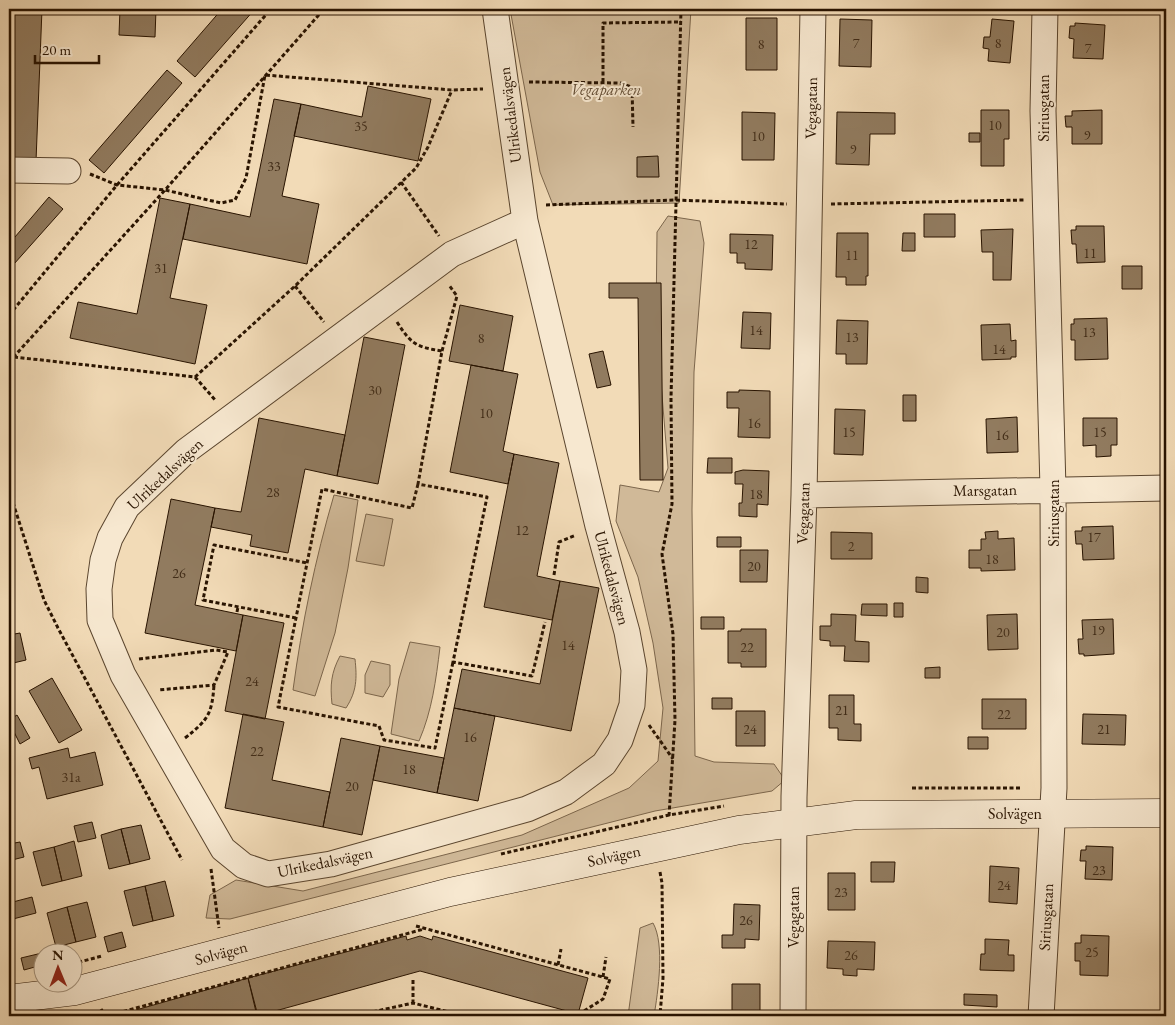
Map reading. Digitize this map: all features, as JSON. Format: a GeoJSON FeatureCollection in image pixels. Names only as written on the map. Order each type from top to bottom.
{"type":"FeatureCollection","features":[{"type":"Feature","properties":{"kind":"main road","name":"Solvägen"},"geometry":{"type":"LineString","coordinates":[[82,989],[450,892],[739,830],[856,815],[1166,813]]}},
{"type":"Feature","properties":{"kind":"main road","name":"Solvägen"},"geometry":{"type":"LineString","coordinates":[[9,999],[66,992]]}},
{"type":"Feature","properties":{"kind":"main road","name":"Solvägen"},"geometry":{"type":"LineString","coordinates":[[20,1016],[72,992]]}},
{"type":"Feature","properties":{"kind":"street","name":"Ulrikedalsvägen"},"geometry":{"type":"LineString","coordinates":[[495,9],[524,214],[598,526],[627,632],[634,670],[632,705],[620,740],[604,764],[566,792],[527,809],[331,864],[268,874],[244,866],[223,849],[133,692],[118,664],[100,620],[99,589],[103,560],[110,538],[127,507],[186,451],[338,338],[386,305],[452,254],[524,214]]}},
{"type":"Feature","properties":{"kind":"street","name":"Vegagatan"},"geometry":{"type":"LineString","coordinates":[[793,1016],[794,822],[804,495],[813,9]]}},
{"type":"Feature","properties":{"kind":"street","name":"Siriusgatan"},"geometry":{"type":"LineString","coordinates":[[1041,1016],[1052,814],[1053,489],[1042,111],[1045,9]]}},
{"type":"Feature","properties":{"kind":"street"},"geometry":{"type":"LineString","coordinates":[[9,170],[68,171]]}},
{"type":"Feature","properties":{"kind":"street","name":"Marsgatan"},"geometry":{"type":"LineString","coordinates":[[804,495],[1166,488]]}},
{"type":"Feature","properties":{"kind":"path"},"geometry":{"type":"LineString","coordinates":[[9,315],[117,185],[271,9]]}},
{"type":"Feature","properties":{"kind":"path"},"geometry":{"type":"LineString","coordinates":[[9,362],[165,190],[324,9]]}},
{"type":"Feature","properties":{"kind":"path"},"geometry":{"type":"LineString","coordinates":[[669,815],[675,720],[673,634],[662,554],[672,504],[675,200],[681,9]]}},
{"type":"Feature","properties":{"kind":"path"},"geometry":{"type":"LineString","coordinates":[[603,82],[603,24],[681,22]]}},
{"type":"Feature","properties":{"kind":"path"},"geometry":{"type":"LineString","coordinates":[[68,171],[97,175],[117,185],[165,190],[221,203],[235,200],[246,178],[266,75]]}},
{"type":"Feature","properties":{"kind":"path"},"geometry":{"type":"LineString","coordinates":[[266,75],[452,90],[507,86],[531,82],[620,83],[632,87],[633,127]]}},
{"type":"Feature","properties":{"kind":"path"},"geometry":{"type":"LineString","coordinates":[[195,377],[294,286],[416,168],[428,147],[452,90]]}},
{"type":"Feature","properties":{"kind":"path"},"geometry":{"type":"LineString","coordinates":[[401,182],[452,254],[460,270],[446,281],[457,296],[442,351],[418,484],[412,508],[322,489],[278,707],[379,726],[384,740],[435,748],[487,498],[418,484]]}},
{"type":"Feature","properties":{"kind":"path"},"geometry":{"type":"LineString","coordinates":[[524,214],[675,200],[809,205],[1045,199]]}},
{"type":"Feature","properties":{"kind":"path"},"geometry":{"type":"LineString","coordinates":[[294,286],[338,338]]}},
{"type":"Feature","properties":{"kind":"path"},"geometry":{"type":"LineString","coordinates":[[386,305],[408,339],[420,347],[442,351]]}},
{"type":"Feature","properties":{"kind":"path"},"geometry":{"type":"LineString","coordinates":[[13,357],[195,377],[231,418]]}},
{"type":"Feature","properties":{"kind":"path"},"geometry":{"type":"LineString","coordinates":[[9,490],[44,600],[182,860]]}},
{"type":"Feature","properties":{"kind":"path"},"geometry":{"type":"LineString","coordinates":[[554,575],[559,542],[598,526]]}},
{"type":"Feature","properties":{"kind":"path"},"geometry":{"type":"LineString","coordinates":[[296,618],[203,600],[214,545],[307,563]]}},
{"type":"Feature","properties":{"kind":"path"},"geometry":{"type":"LineString","coordinates":[[237,612],[238,607]]}},
{"type":"Feature","properties":{"kind":"path"},"geometry":{"type":"LineString","coordinates":[[453,662],[532,676],[545,622]]}},
{"type":"Feature","properties":{"kind":"path"},"geometry":{"type":"LineString","coordinates":[[118,664],[143,658],[216,650],[228,652],[214,685],[213,705],[206,721],[167,752]]}},
{"type":"Feature","properties":{"kind":"path"},"geometry":{"type":"LineString","coordinates":[[133,692],[214,685]]}},
{"type":"Feature","properties":{"kind":"path"},"geometry":{"type":"LineString","coordinates":[[632,705],[657,734],[673,759]]}},
{"type":"Feature","properties":{"kind":"path"},"geometry":{"type":"LineString","coordinates":[[656,847],[662,883],[663,978],[660,1016]]}},
{"type":"Feature","properties":{"kind":"path"},"geometry":{"type":"LineString","coordinates":[[211,862],[219,928]]}},
{"type":"Feature","properties":{"kind":"path"},"geometry":{"type":"LineString","coordinates":[[405,928],[424,924]]}},
{"type":"Feature","properties":{"kind":"path"},"geometry":{"type":"LineString","coordinates":[[414,926],[610,979],[602,999],[576,1016]]}},
{"type":"Feature","properties":{"kind":"path"},"geometry":{"type":"LineString","coordinates":[[100,1007],[105,1015],[118,1013],[424,929]]}},
{"type":"Feature","properties":{"kind":"path"},"geometry":{"type":"LineString","coordinates":[[558,965],[561,949]]}},
{"type":"Feature","properties":{"kind":"path"},"geometry":{"type":"LineString","coordinates":[[603,977],[606,957]]}},
{"type":"Feature","properties":{"kind":"path"},"geometry":{"type":"LineString","coordinates":[[412,980],[413,1003]]}},
{"type":"Feature","properties":{"kind":"path"},"geometry":{"type":"LineString","coordinates":[[354,1016],[413,1003],[465,1016]]}},
{"type":"Feature","properties":{"kind":"green space","name":"Vegaparken"},"geometry":{"type":"Polygon","coordinates":[[[510,9],[691,9],[679,203],[553,205],[540,172],[510,9]]]}},
{"type":"Feature","properties":{"kind":"green space"},"geometry":{"type":"Polygon","coordinates":[[[668,216],[700,221],[704,243],[694,372],[692,510],[695,756],[714,762],[774,764],[785,780],[772,791],[655,811],[230,919],[206,918],[210,895],[236,880],[303,891],[522,835],[629,788],[658,761],[663,708],[653,643],[638,577],[616,521],[620,485],[659,492],[668,468],[656,322],[657,232],[668,216]]]}},
{"type":"Feature","properties":{"kind":"green space"},"geometry":{"type":"Polygon","coordinates":[[[334,495],[358,500],[348,568],[335,633],[315,696],[293,690],[310,592],[334,495]]]}},
{"type":"Feature","properties":{"kind":"green space"},"geometry":{"type":"Polygon","coordinates":[[[366,514],[393,519],[384,566],[356,561],[366,514]]]}},
{"type":"Feature","properties":{"kind":"green space"},"geometry":{"type":"Polygon","coordinates":[[[410,642],[440,647],[430,707],[419,741],[391,734],[399,679],[410,642]]]}},
{"type":"Feature","properties":{"kind":"green space"},"geometry":{"type":"Polygon","coordinates":[[[340,656],[355,659],[355,684],[346,708],[332,704],[332,679],[340,656]]]}},
{"type":"Feature","properties":{"kind":"green space"},"geometry":{"type":"Polygon","coordinates":[[[371,661],[390,665],[390,685],[383,697],[365,693],[365,675],[371,661]]]}},
{"type":"Feature","properties":{"kind":"green space"},"geometry":{"type":"Polygon","coordinates":[[[653,923],[657,932],[660,955],[659,982],[654,1016],[628,1016],[640,928],[653,923]]]}},
{"type":"Feature","properties":{"kind":"building"},"geometry":{"type":"Polygon","coordinates":[[[9,9],[42,9],[36,161],[9,160],[9,9]]]}},
{"type":"Feature","properties":{"kind":"building"},"geometry":{"type":"Polygon","coordinates":[[[120,9],[156,9],[155,37],[119,35],[120,9]]]}},
{"type":"Feature","properties":{"kind":"building"},"geometry":{"type":"Polygon","coordinates":[[[222,9],[255,9],[195,77],[177,61],[222,9]]]}},
{"type":"Feature","properties":{"kind":"building"},"geometry":{"type":"Polygon","coordinates":[[[746,18],[777,18],[777,70],[746,70],[746,18]]]}},
{"type":"Feature","properties":{"kind":"building"},"geometry":{"type":"Polygon","coordinates":[[[840,19],[872,20],[871,67],[839,66],[840,19]]]}},
{"type":"Feature","properties":{"kind":"building"},"geometry":{"type":"Polygon","coordinates":[[[992,19],[1014,21],[1010,63],[988,61],[989,49],[983,48],[984,37],[990,37],[992,19]]]}},
{"type":"Feature","properties":{"kind":"building"},"geometry":{"type":"Polygon","coordinates":[[[1075,23],[1105,25],[1103,59],[1073,58],[1074,39],[1069,38],[1070,26],[1075,26],[1075,23]]]}},
{"type":"Feature","properties":{"kind":"building"},"geometry":{"type":"Polygon","coordinates":[[[167,70],[182,83],[104,173],[89,160],[167,70]]]}},
{"type":"Feature","properties":{"kind":"building"},"geometry":{"type":"Polygon","coordinates":[[[368,86],[431,99],[418,161],[294,136],[301,104],[362,117],[368,86]]]}},
{"type":"Feature","properties":{"kind":"building"},"geometry":{"type":"Polygon","coordinates":[[[274,99],[301,104],[282,196],[319,204],[307,264],[183,239],[190,204],[250,217],[274,99]]]}},
{"type":"Feature","properties":{"kind":"building"},"geometry":{"type":"Polygon","coordinates":[[[981,110],[1009,110],[1009,139],[1004,139],[1004,166],[981,166],[981,110]]]}},
{"type":"Feature","properties":{"kind":"building"},"geometry":{"type":"Polygon","coordinates":[[[1102,110],[1102,144],[1072,144],[1072,127],[1066,127],[1065,116],[1072,116],[1072,111],[1102,110]]]}},
{"type":"Feature","properties":{"kind":"building"},"geometry":{"type":"Polygon","coordinates":[[[742,112],[775,113],[774,160],[742,160],[742,112]]]}},
{"type":"Feature","properties":{"kind":"building"},"geometry":{"type":"Polygon","coordinates":[[[837,112],[895,113],[895,134],[870,134],[869,165],[836,164],[837,112]]]}},
{"type":"Feature","properties":{"kind":"building"},"geometry":{"type":"Polygon","coordinates":[[[969,133],[980,133],[980,142],[969,142],[969,133]]]}},
{"type":"Feature","properties":{"kind":"building"},"geometry":{"type":"Polygon","coordinates":[[[658,156],[659,177],[637,177],[637,157],[658,156]]]}},
{"type":"Feature","properties":{"kind":"building"},"geometry":{"type":"Polygon","coordinates":[[[49,197],[63,209],[14,264],[9,260],[9,244],[49,197]]]}},
{"type":"Feature","properties":{"kind":"building"},"geometry":{"type":"Polygon","coordinates":[[[160,198],[190,204],[170,298],[207,305],[195,364],[70,338],[78,302],[137,314],[160,198]]]}},
{"type":"Feature","properties":{"kind":"building"},"geometry":{"type":"Polygon","coordinates":[[[924,214],[955,214],[955,237],[924,237],[924,214]]]}},
{"type":"Feature","properties":{"kind":"building"},"geometry":{"type":"Polygon","coordinates":[[[1076,226],[1104,226],[1105,262],[1077,263],[1076,244],[1072,244],[1071,230],[1076,230],[1076,226]]]}},
{"type":"Feature","properties":{"kind":"building"},"geometry":{"type":"Polygon","coordinates":[[[1013,229],[1011,280],[993,280],[993,252],[982,252],[981,230],[1013,229]]]}},
{"type":"Feature","properties":{"kind":"building"},"geometry":{"type":"Polygon","coordinates":[[[837,233],[868,233],[868,276],[866,276],[866,285],[846,285],[846,277],[836,277],[837,233]]]}},
{"type":"Feature","properties":{"kind":"building"},"geometry":{"type":"Polygon","coordinates":[[[903,233],[915,233],[915,251],[902,251],[903,233]]]}},
{"type":"Feature","properties":{"kind":"building"},"geometry":{"type":"Polygon","coordinates":[[[730,234],[773,235],[772,270],[745,269],[745,263],[737,263],[737,253],[730,253],[730,234]]]}},
{"type":"Feature","properties":{"kind":"building"},"geometry":{"type":"Polygon","coordinates":[[[1122,266],[1142,266],[1142,289],[1122,289],[1122,266]]]}},
{"type":"Feature","properties":{"kind":"building"},"geometry":{"type":"Polygon","coordinates":[[[609,283],[661,283],[663,480],[640,480],[638,298],[609,298],[609,283]]]}},
{"type":"Feature","properties":{"kind":"building"},"geometry":{"type":"Polygon","coordinates":[[[460,305],[513,316],[503,371],[449,361],[460,305]]]}},
{"type":"Feature","properties":{"kind":"building"},"geometry":{"type":"Polygon","coordinates":[[[743,312],[771,313],[770,349],[741,348],[743,312]]]}},
{"type":"Feature","properties":{"kind":"building"},"geometry":{"type":"Polygon","coordinates":[[[1107,318],[1108,359],[1075,360],[1075,340],[1071,340],[1071,324],[1074,324],[1074,319],[1107,318]]]}},
{"type":"Feature","properties":{"kind":"building"},"geometry":{"type":"Polygon","coordinates":[[[837,320],[868,321],[867,364],[846,364],[846,354],[836,354],[837,320]]]}},
{"type":"Feature","properties":{"kind":"building"},"geometry":{"type":"Polygon","coordinates":[[[1010,324],[1011,341],[1016,340],[1016,357],[1011,357],[1011,359],[982,360],[981,325],[1010,324]]]}},
{"type":"Feature","properties":{"kind":"building"},"geometry":{"type":"Polygon","coordinates":[[[364,337],[405,345],[378,484],[337,476],[364,337]]]}},
{"type":"Feature","properties":{"kind":"building"},"geometry":{"type":"Polygon","coordinates":[[[603,351],[611,385],[597,388],[589,354],[603,351]]]}},
{"type":"Feature","properties":{"kind":"building"},"geometry":{"type":"Polygon","coordinates":[[[471,365],[518,374],[503,451],[514,454],[508,484],[450,472],[471,365]]]}},
{"type":"Feature","properties":{"kind":"building"},"geometry":{"type":"Polygon","coordinates":[[[739,390],[770,391],[770,438],[738,437],[739,408],[727,408],[727,392],[739,392],[739,390]]]}},
{"type":"Feature","properties":{"kind":"building"},"geometry":{"type":"Polygon","coordinates":[[[903,395],[916,395],[916,421],[903,421],[903,395]]]}},
{"type":"Feature","properties":{"kind":"building"},"geometry":{"type":"Polygon","coordinates":[[[835,409],[865,410],[863,455],[834,454],[835,409]]]}},
{"type":"Feature","properties":{"kind":"building"},"geometry":{"type":"Polygon","coordinates":[[[1017,417],[1018,452],[987,453],[986,419],[1017,417]]]}},
{"type":"Feature","properties":{"kind":"building"},"geometry":{"type":"Polygon","coordinates":[[[259,418],[345,435],[337,476],[305,469],[288,553],[250,546],[252,535],[211,527],[215,508],[241,512],[259,418]]]}},
{"type":"Feature","properties":{"kind":"building"},"geometry":{"type":"Polygon","coordinates":[[[1083,418],[1117,418],[1117,445],[1111,445],[1111,456],[1096,457],[1096,445],[1083,446],[1083,418]]]}},
{"type":"Feature","properties":{"kind":"building"},"geometry":{"type":"Polygon","coordinates":[[[514,454],[559,463],[537,576],[560,581],[552,620],[484,607],[514,454]]]}},
{"type":"Feature","properties":{"kind":"building"},"geometry":{"type":"Polygon","coordinates":[[[708,458],[732,458],[732,473],[707,473],[708,458]]]}},
{"type":"Feature","properties":{"kind":"building"},"geometry":{"type":"Polygon","coordinates":[[[743,470],[769,471],[768,505],[757,504],[757,517],[739,516],[739,503],[742,503],[743,484],[735,484],[735,472],[743,470]]]}},
{"type":"Feature","properties":{"kind":"building"},"geometry":{"type":"Polygon","coordinates":[[[171,499],[215,508],[195,605],[243,615],[236,651],[145,633],[171,499]]]}},
{"type":"Feature","properties":{"kind":"building"},"geometry":{"type":"Polygon","coordinates":[[[1113,526],[1114,559],[1083,560],[1082,544],[1076,544],[1075,531],[1082,531],[1082,527],[1113,526]]]}},
{"type":"Feature","properties":{"kind":"building"},"geometry":{"type":"Polygon","coordinates":[[[998,531],[998,539],[1014,538],[1015,570],[981,571],[981,568],[969,568],[969,550],[981,550],[981,539],[986,539],[985,532],[998,531]]]}},
{"type":"Feature","properties":{"kind":"building"},"geometry":{"type":"Polygon","coordinates":[[[831,532],[872,533],[872,559],[831,559],[831,532]]]}},
{"type":"Feature","properties":{"kind":"building"},"geometry":{"type":"Polygon","coordinates":[[[717,537],[741,537],[741,547],[717,547],[717,537]]]}},
{"type":"Feature","properties":{"kind":"building"},"geometry":{"type":"Polygon","coordinates":[[[740,550],[768,550],[767,582],[740,582],[740,550]]]}},
{"type":"Feature","properties":{"kind":"building"},"geometry":{"type":"Polygon","coordinates":[[[916,577],[928,578],[928,593],[916,592],[916,577]]]}},
{"type":"Feature","properties":{"kind":"building"},"geometry":{"type":"Polygon","coordinates":[[[560,581],[599,588],[571,731],[454,708],[462,669],[540,684],[560,581]]]}},
{"type":"Feature","properties":{"kind":"building"},"geometry":{"type":"Polygon","coordinates":[[[894,603],[903,603],[903,617],[894,617],[894,603]]]}},
{"type":"Feature","properties":{"kind":"building"},"geometry":{"type":"Polygon","coordinates":[[[862,604],[887,604],[887,616],[861,615],[862,604]]]}},
{"type":"Feature","properties":{"kind":"building"},"geometry":{"type":"Polygon","coordinates":[[[831,614],[856,615],[855,641],[869,642],[869,662],[844,661],[845,646],[830,646],[830,641],[820,640],[820,626],[831,626],[831,614]]]}},
{"type":"Feature","properties":{"kind":"building"},"geometry":{"type":"Polygon","coordinates":[[[1017,614],[1018,649],[988,650],[987,615],[1017,614]]]}},
{"type":"Feature","properties":{"kind":"building"},"geometry":{"type":"Polygon","coordinates":[[[243,615],[284,623],[265,719],[225,711],[243,615]]]}},
{"type":"Feature","properties":{"kind":"building"},"geometry":{"type":"Polygon","coordinates":[[[701,617],[724,617],[724,629],[701,629],[701,617]]]}},
{"type":"Feature","properties":{"kind":"building"},"geometry":{"type":"Polygon","coordinates":[[[1113,619],[1114,654],[1084,656],[1084,654],[1079,654],[1078,639],[1083,639],[1082,620],[1113,619]]]}},
{"type":"Feature","properties":{"kind":"building"},"geometry":{"type":"Polygon","coordinates":[[[741,629],[766,629],[766,667],[741,667],[741,663],[728,663],[728,631],[741,631],[741,629]]]}},
{"type":"Feature","properties":{"kind":"building"},"geometry":{"type":"Polygon","coordinates":[[[20,633],[26,660],[9,664],[9,635],[20,633]]]}},
{"type":"Feature","properties":{"kind":"building"},"geometry":{"type":"Polygon","coordinates":[[[940,667],[940,678],[925,678],[925,668],[940,667]]]}},
{"type":"Feature","properties":{"kind":"building"},"geometry":{"type":"Polygon","coordinates":[[[52,678],[82,730],[59,743],[29,691],[52,678]]]}},
{"type":"Feature","properties":{"kind":"building"},"geometry":{"type":"Polygon","coordinates":[[[829,695],[854,695],[854,724],[861,724],[861,741],[838,740],[838,728],[829,728],[829,695]]]}},
{"type":"Feature","properties":{"kind":"building"},"geometry":{"type":"Polygon","coordinates":[[[712,698],[732,698],[732,709],[712,709],[712,698]]]}},
{"type":"Feature","properties":{"kind":"building"},"geometry":{"type":"Polygon","coordinates":[[[982,699],[1026,699],[1026,729],[982,729],[982,699]]]}},
{"type":"Feature","properties":{"kind":"building"},"geometry":{"type":"Polygon","coordinates":[[[454,708],[495,716],[478,801],[437,793],[454,708]]]}},
{"type":"Feature","properties":{"kind":"building"},"geometry":{"type":"Polygon","coordinates":[[[736,711],[765,711],[765,746],[736,746],[736,711]]]}},
{"type":"Feature","properties":{"kind":"building"},"geometry":{"type":"Polygon","coordinates":[[[243,714],[284,722],[272,780],[330,792],[323,827],[225,808],[243,714]]]}},
{"type":"Feature","properties":{"kind":"building"},"geometry":{"type":"Polygon","coordinates":[[[1083,714],[1126,715],[1125,745],[1082,744],[1083,714]]]}},
{"type":"Feature","properties":{"kind":"building"},"geometry":{"type":"Polygon","coordinates":[[[17,715],[30,738],[20,744],[13,730],[9,733],[9,720],[17,715]]]}},
{"type":"Feature","properties":{"kind":"building"},"geometry":{"type":"Polygon","coordinates":[[[968,737],[988,737],[988,749],[968,749],[968,737]]]}},
{"type":"Feature","properties":{"kind":"building"},"geometry":{"type":"Polygon","coordinates":[[[341,738],[380,746],[362,835],[323,827],[341,738]]]}},
{"type":"Feature","properties":{"kind":"building"},"geometry":{"type":"Polygon","coordinates":[[[380,746],[444,758],[437,793],[373,780],[380,746]]]}},
{"type":"Feature","properties":{"kind":"building"},"geometry":{"type":"Polygon","coordinates":[[[68,748],[70,758],[95,752],[103,785],[47,799],[39,767],[32,769],[29,758],[68,748]]]}},
{"type":"Feature","properties":{"kind":"building"},"geometry":{"type":"Polygon","coordinates":[[[92,822],[96,838],[78,842],[74,826],[92,822]]]}},
{"type":"Feature","properties":{"kind":"building"},"geometry":{"type":"Polygon","coordinates":[[[141,825],[150,859],[130,864],[121,829],[141,825]]]}},
{"type":"Feature","properties":{"kind":"building"},"geometry":{"type":"Polygon","coordinates":[[[121,829],[130,864],[109,869],[101,835],[121,829]]]}},
{"type":"Feature","properties":{"kind":"building"},"geometry":{"type":"Polygon","coordinates":[[[74,841],[82,876],[62,881],[54,847],[74,841]]]}},
{"type":"Feature","properties":{"kind":"building"},"geometry":{"type":"Polygon","coordinates":[[[20,842],[24,857],[12,860],[9,844],[20,842]]]}},
{"type":"Feature","properties":{"kind":"building"},"geometry":{"type":"Polygon","coordinates":[[[1086,846],[1113,847],[1112,880],[1085,879],[1086,861],[1080,861],[1081,850],[1086,850],[1086,846]]]}},
{"type":"Feature","properties":{"kind":"building"},"geometry":{"type":"Polygon","coordinates":[[[54,847],[62,881],[42,886],[33,852],[54,847]]]}},
{"type":"Feature","properties":{"kind":"building"},"geometry":{"type":"Polygon","coordinates":[[[871,862],[895,862],[894,882],[871,882],[871,862]]]}},
{"type":"Feature","properties":{"kind":"building"},"geometry":{"type":"Polygon","coordinates":[[[990,866],[1019,868],[1017,904],[989,902],[990,866]]]}},
{"type":"Feature","properties":{"kind":"building"},"geometry":{"type":"Polygon","coordinates":[[[828,873],[855,873],[855,910],[828,910],[828,873]]]}},
{"type":"Feature","properties":{"kind":"building"},"geometry":{"type":"Polygon","coordinates":[[[165,881],[174,916],[153,921],[145,886],[165,881]]]}},
{"type":"Feature","properties":{"kind":"building"},"geometry":{"type":"Polygon","coordinates":[[[145,886],[153,921],[133,926],[124,891],[145,886]]]}},
{"type":"Feature","properties":{"kind":"building"},"geometry":{"type":"Polygon","coordinates":[[[32,897],[36,913],[13,919],[9,903],[32,897]]]}},
{"type":"Feature","properties":{"kind":"building"},"geometry":{"type":"Polygon","coordinates":[[[87,902],[96,937],[76,942],[67,907],[87,902]]]}},
{"type":"Feature","properties":{"kind":"building"},"geometry":{"type":"Polygon","coordinates":[[[734,904],[760,905],[759,940],[745,939],[745,948],[722,948],[722,935],[733,935],[734,904]]]}},
{"type":"Feature","properties":{"kind":"building"},"geometry":{"type":"Polygon","coordinates":[[[67,907],[76,942],[55,942],[47,913],[67,907]]]}},
{"type":"Feature","properties":{"kind":"building"},"geometry":{"type":"Polygon","coordinates":[[[122,932],[126,947],[108,952],[104,937],[122,932]]]}},
{"type":"Feature","properties":{"kind":"building"},"geometry":{"type":"Polygon","coordinates":[[[1081,935],[1109,936],[1108,976],[1080,975],[1080,961],[1075,961],[1075,943],[1081,943],[1081,935]]]}},
{"type":"Feature","properties":{"kind":"building"},"geometry":{"type":"Polygon","coordinates":[[[406,936],[407,940],[420,936],[432,940],[433,936],[588,978],[578,1014],[420,971],[257,1016],[248,978],[406,936]]]}},
{"type":"Feature","properties":{"kind":"building"},"geometry":{"type":"Polygon","coordinates":[[[985,939],[1009,940],[1008,955],[1014,955],[1014,971],[980,970],[981,954],[985,954],[985,939]]]}},
{"type":"Feature","properties":{"kind":"building"},"geometry":{"type":"Polygon","coordinates":[[[828,941],[875,942],[874,970],[857,969],[857,976],[843,975],[843,969],[827,968],[828,941]]]}},
{"type":"Feature","properties":{"kind":"building"},"geometry":{"type":"Polygon","coordinates":[[[32,955],[32,968],[24,970],[21,958],[32,955]]]}},
{"type":"Feature","properties":{"kind":"building"},"geometry":{"type":"Polygon","coordinates":[[[248,978],[258,1016],[138,1016],[136,1010],[248,978]]]}},
{"type":"Feature","properties":{"kind":"building"},"geometry":{"type":"Polygon","coordinates":[[[732,984],[760,984],[760,1016],[732,1016],[732,984]]]}},
{"type":"Feature","properties":{"kind":"building"},"geometry":{"type":"Polygon","coordinates":[[[964,994],[997,995],[997,1007],[964,1005],[964,994]]]}},
{"type":"Feature","properties":{"kind":"building"},"geometry":{"type":"Polygon","coordinates":[[[984,1012],[1011,1015],[1011,1016],[984,1016],[984,1012]]]}}]}
